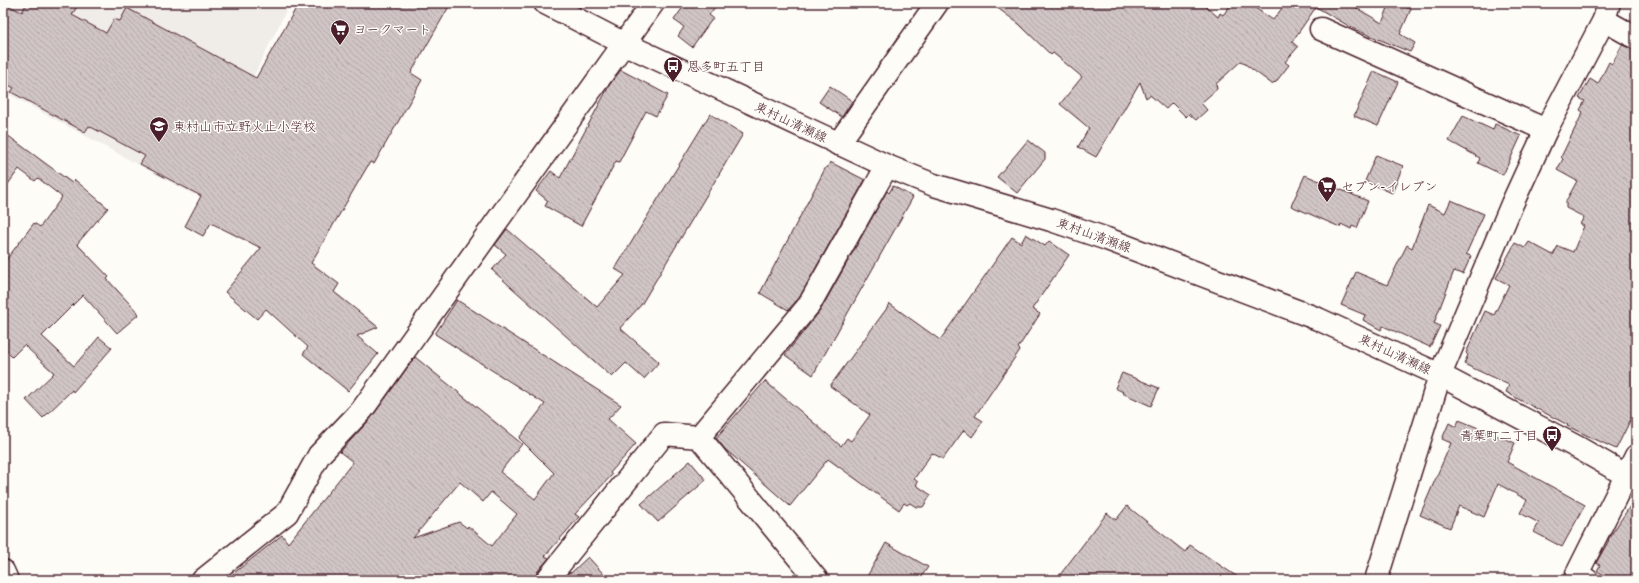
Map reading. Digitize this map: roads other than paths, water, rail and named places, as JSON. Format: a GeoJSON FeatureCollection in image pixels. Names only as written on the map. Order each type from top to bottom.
{"type":"FeatureCollection","features":[{"type":"Feature","properties":{"kind":"street","name":"東村山清瀬線"},"geometry":{"type":"LineString","coordinates":[[545,3],[623,43],[887,166],[934,185],[1051,220],[1107,239],[1318,319],[1440,375],[1577,447],[1631,479]]}},
{"type":"Feature","properties":{"kind":"street"},"geometry":{"type":"LineString","coordinates":[[203,580],[287,513],[319,454],[362,410],[653,3]]}},
{"type":"Feature","properties":{"kind":"street"},"geometry":{"type":"LineString","coordinates":[[838,144],[937,3]]}},
{"type":"Feature","properties":{"kind":"street"},"geometry":{"type":"LineString","coordinates":[[1376,580],[1440,375],[1512,204],[1546,130],[1606,12],[1636,38]]}},
{"type":"Feature","properties":{"kind":"street"},"geometry":{"type":"LineString","coordinates":[[1322,29],[1546,130]]}},
{"type":"Feature","properties":{"kind":"street"},"geometry":{"type":"LineString","coordinates":[[699,437],[809,305],[887,166]]}},
{"type":"Feature","properties":{"kind":"street"},"geometry":{"type":"LineString","coordinates":[[547,580],[664,434],[699,437],[817,580]]}},
{"type":"Feature","properties":{"kind":"street"},"geometry":{"type":"LineString","coordinates":[[1586,580],[1577,574],[1631,479],[1636,456]]}},
{"type":"Feature","properties":{"kind":"street"},"geometry":{"type":"LineString","coordinates":[[3,571],[7,580]]}},
{"type":"Feature","properties":{"kind":"place","name":"ヨークマート"},"geometry":{"type":"Point","coordinates":[340,46]}},
{"type":"Feature","properties":{"kind":"place","name":"恩多町五丁目"},"geometry":{"type":"Point","coordinates":[673,83]}},
{"type":"Feature","properties":{"kind":"place","name":"東村山市立野火止小学校"},"geometry":{"type":"Point","coordinates":[159,143]}},
{"type":"Feature","properties":{"kind":"place","name":"セブン-イレブン"},"geometry":{"type":"Point","coordinates":[1327,203]}},
{"type":"Feature","properties":{"kind":"place","name":"青葉町二丁目"},"geometry":{"type":"Point","coordinates":[1552,452]}}]}
